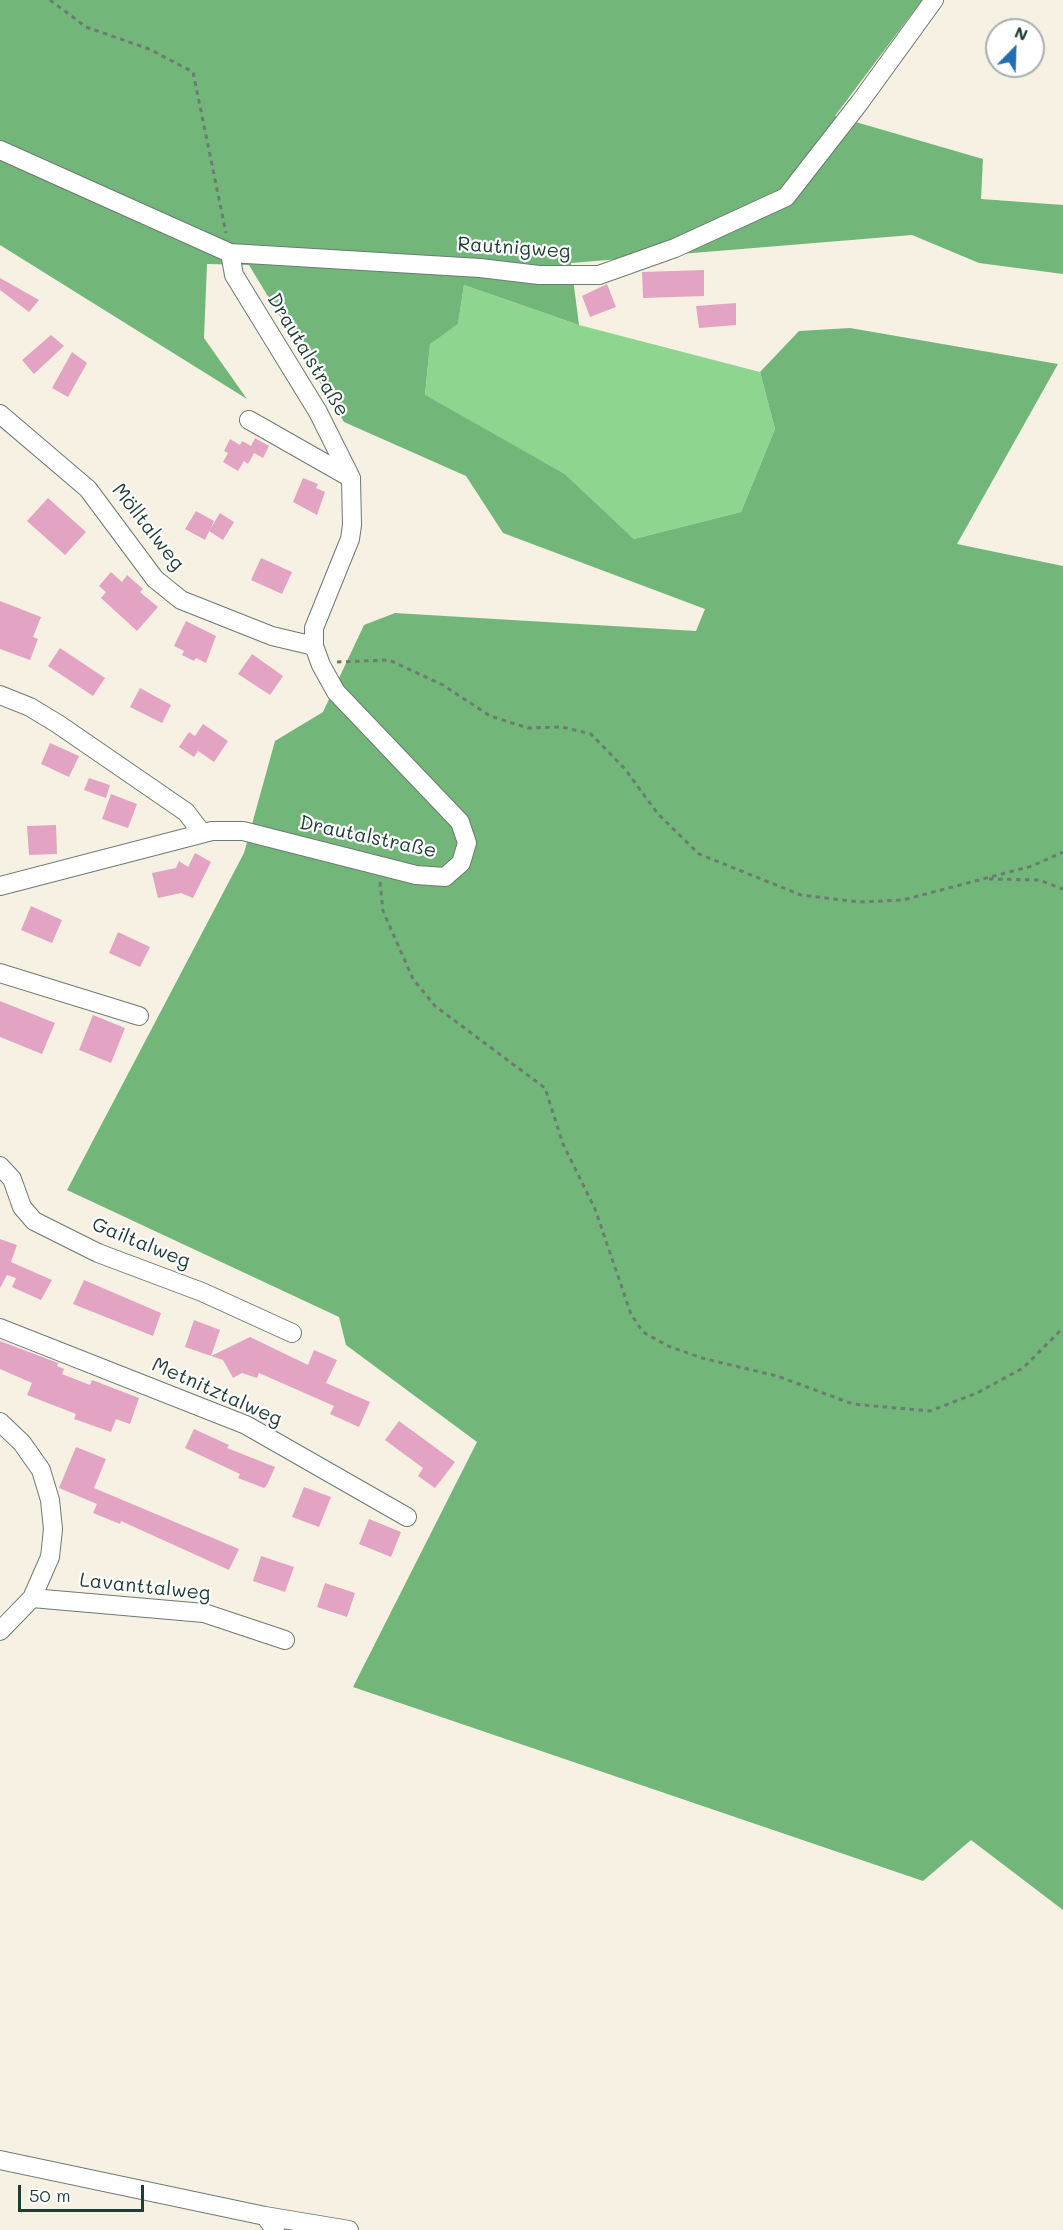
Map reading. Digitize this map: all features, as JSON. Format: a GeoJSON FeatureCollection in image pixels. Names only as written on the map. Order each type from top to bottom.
{"type":"FeatureCollection","features":[{"type":"Feature","properties":{"kind":"street","name":"Rautnigweg"},"geometry":{"type":"LineString","coordinates":[[0,150],[230,253],[480,268],[539,275],[600,275],[705,235],[786,197],[860,102],[934,0]]}},
{"type":"Feature","properties":{"kind":"street","name":"Drautalstraße"},"geometry":{"type":"LineString","coordinates":[[0,886],[202,833],[243,831],[416,875],[445,877],[461,863],[467,843],[460,822],[336,692],[321,665],[314,646],[315,628],[350,539],[351,478],[318,412],[234,275],[230,253]]}},
{"type":"Feature","properties":{"kind":"street","name":"Mölltalweg"},"geometry":{"type":"LineString","coordinates":[[0,414],[88,489],[155,579],[181,600],[272,636],[314,646]]}},
{"type":"Feature","properties":{"kind":"street"},"geometry":{"type":"LineString","coordinates":[[249,420],[351,478]]}},
{"type":"Feature","properties":{"kind":"street"},"geometry":{"type":"LineString","coordinates":[[0,695],[30,707],[58,724],[186,812],[202,833]]}},
{"type":"Feature","properties":{"kind":"street"},"geometry":{"type":"LineString","coordinates":[[0,973],[139,1016]]}},
{"type":"Feature","properties":{"kind":"street","name":"Gailtalweg"},"geometry":{"type":"LineString","coordinates":[[0,1166],[12,1179],[22,1207],[34,1221],[98,1253],[202,1292],[292,1333]]}},
{"type":"Feature","properties":{"kind":"street","name":"Metnitztalweg"},"geometry":{"type":"LineString","coordinates":[[0,1328],[246,1425],[407,1517]]}},
{"type":"Feature","properties":{"kind":"street"},"geometry":{"type":"LineString","coordinates":[[0,1422],[22,1443],[41,1470],[50,1500],[53,1529],[50,1557],[32,1598],[0,1631]]}},
{"type":"Feature","properties":{"kind":"street","name":"Lavanttalweg"},"geometry":{"type":"LineString","coordinates":[[32,1598],[204,1613],[285,1640]]}},
{"type":"Feature","properties":{"kind":"street"},"geometry":{"type":"LineString","coordinates":[[0,2160],[270,2223],[349,2230]]}},
{"type":"Feature","properties":{"kind":"path"},"geometry":{"type":"LineString","coordinates":[[50,0],[86,27],[149,49],[193,72],[230,253]]}},
{"type":"Feature","properties":{"kind":"path"},"geometry":{"type":"LineString","coordinates":[[321,665],[346,660],[388,660],[443,685],[490,716],[528,728],[562,727],[591,734],[625,769],[658,814],[699,855],[801,895],[859,902],[903,900],[1032,866],[1063,852]]}},
{"type":"Feature","properties":{"kind":"path"},"geometry":{"type":"LineString","coordinates":[[389,869],[380,881],[383,911],[413,979],[435,1006],[545,1088],[563,1144],[595,1209],[631,1314],[643,1332],[668,1346],[702,1358],[777,1376],[853,1404],[930,1411],[977,1393],[1023,1368],[1063,1328]]}},
{"type":"Feature","properties":{"kind":"path"},"geometry":{"type":"LineString","coordinates":[[984,879],[1040,880],[1063,889]]}},
{"type":"Feature","properties":{"kind":"green space"},"geometry":{"type":"Polygon","coordinates":[[[0,0],[922,0],[835,116],[983,159],[981,199],[1063,205],[1063,274],[979,263],[912,235],[571,263],[579,325],[464,285],[458,324],[430,344],[425,395],[565,474],[634,539],[741,512],[775,429],[760,372],[799,331],[850,328],[1058,364],[957,544],[1063,566],[1063,1910],[971,1840],[923,1881],[353,1687],[477,1442],[346,1345],[339,1317],[67,1190],[244,853],[275,741],[323,712],[364,625],[395,613],[696,631],[705,609],[503,533],[466,476],[344,422],[249,265],[207,264],[204,338],[247,399],[0,245],[0,0]]]}},
{"type":"Feature","properties":{"kind":"green space"},"geometry":{"type":"Polygon","coordinates":[[[464,285],[579,325],[760,372],[775,429],[741,512],[634,539],[565,474],[425,396],[430,343],[458,324],[464,285]]]}},
{"type":"Feature","properties":{"kind":"building"},"geometry":{"type":"Polygon","coordinates":[[[704,270],[704,296],[643,298],[642,272],[704,270]]]}},
{"type":"Feature","properties":{"kind":"building"},"geometry":{"type":"Polygon","coordinates":[[[0,278],[39,300],[29,312],[0,290],[0,278]]]}},
{"type":"Feature","properties":{"kind":"building"},"geometry":{"type":"Polygon","coordinates":[[[607,284],[616,307],[590,317],[582,296],[607,284]]]}},
{"type":"Feature","properties":{"kind":"building"},"geometry":{"type":"Polygon","coordinates":[[[736,303],[736,325],[699,328],[696,306],[736,303]]]}},
{"type":"Feature","properties":{"kind":"building"},"geometry":{"type":"Polygon","coordinates":[[[51,335],[64,346],[34,374],[22,360],[51,335]]]}},
{"type":"Feature","properties":{"kind":"building"},"geometry":{"type":"Polygon","coordinates":[[[72,352],[87,363],[68,397],[52,388],[72,352]]]}},
{"type":"Feature","properties":{"kind":"building"},"geometry":{"type":"Polygon","coordinates":[[[255,438],[269,446],[263,458],[254,453],[248,464],[244,461],[238,471],[223,462],[228,453],[224,451],[230,439],[240,445],[242,441],[251,446],[255,438]]]}},
{"type":"Feature","properties":{"kind":"building"},"geometry":{"type":"Polygon","coordinates":[[[303,478],[318,484],[316,488],[325,492],[317,515],[293,502],[303,478]]]}},
{"type":"Feature","properties":{"kind":"building"},"geometry":{"type":"Polygon","coordinates":[[[48,498],[86,532],[65,555],[27,521],[48,498]]]}},
{"type":"Feature","properties":{"kind":"building"},"geometry":{"type":"Polygon","coordinates":[[[196,511],[214,521],[205,540],[185,529],[196,511]]]}},
{"type":"Feature","properties":{"kind":"building"},"geometry":{"type":"Polygon","coordinates":[[[220,513],[234,522],[223,540],[209,531],[220,513]]]}},
{"type":"Feature","properties":{"kind":"building"},"geometry":{"type":"Polygon","coordinates":[[[261,558],[292,572],[282,594],[251,580],[261,558]]]}},
{"type":"Feature","properties":{"kind":"building"},"geometry":{"type":"Polygon","coordinates":[[[111,572],[122,582],[127,575],[143,589],[140,592],[158,607],[137,631],[101,598],[106,592],[99,586],[111,572]]]}},
{"type":"Feature","properties":{"kind":"building"},"geometry":{"type":"Polygon","coordinates":[[[0,601],[41,617],[33,637],[38,639],[30,660],[0,649],[0,601]]]}},
{"type":"Feature","properties":{"kind":"building"},"geometry":{"type":"Polygon","coordinates":[[[186,621],[216,636],[206,663],[196,658],[194,661],[182,655],[184,651],[174,646],[186,621]]]}},
{"type":"Feature","properties":{"kind":"building"},"geometry":{"type":"Polygon","coordinates":[[[60,648],[105,678],[93,696],[48,666],[60,648]]]}},
{"type":"Feature","properties":{"kind":"building"},"geometry":{"type":"Polygon","coordinates":[[[252,654],[283,676],[270,695],[238,674],[252,654]]]}},
{"type":"Feature","properties":{"kind":"building"},"geometry":{"type":"Polygon","coordinates":[[[140,688],[171,705],[162,723],[130,707],[140,688]]]}},
{"type":"Feature","properties":{"kind":"building"},"geometry":{"type":"Polygon","coordinates":[[[203,724],[228,741],[214,762],[198,751],[194,757],[179,747],[189,732],[195,736],[203,724]]]}},
{"type":"Feature","properties":{"kind":"building"},"geometry":{"type":"Polygon","coordinates":[[[50,743],[79,756],[69,777],[41,764],[50,743]]]}},
{"type":"Feature","properties":{"kind":"building"},"geometry":{"type":"Polygon","coordinates":[[[89,778],[110,785],[106,798],[84,790],[89,778]]]}},
{"type":"Feature","properties":{"kind":"building"},"geometry":{"type":"Polygon","coordinates":[[[111,794],[137,804],[128,828],[102,819],[111,794]]]}},
{"type":"Feature","properties":{"kind":"building"},"geometry":{"type":"Polygon","coordinates":[[[56,825],[57,854],[29,855],[27,826],[56,825]]]}},
{"type":"Feature","properties":{"kind":"building"},"geometry":{"type":"Polygon","coordinates":[[[195,853],[211,862],[193,898],[181,893],[158,898],[152,873],[176,868],[179,861],[188,867],[195,853]]]}},
{"type":"Feature","properties":{"kind":"building"},"geometry":{"type":"Polygon","coordinates":[[[31,906],[62,920],[52,943],[21,930],[31,906]]]}},
{"type":"Feature","properties":{"kind":"building"},"geometry":{"type":"Polygon","coordinates":[[[118,932],[150,947],[140,967],[109,953],[118,932]]]}},
{"type":"Feature","properties":{"kind":"building"},"geometry":{"type":"Polygon","coordinates":[[[0,1001],[55,1023],[42,1054],[0,1037],[0,1001]]]}},
{"type":"Feature","properties":{"kind":"building"},"geometry":{"type":"Polygon","coordinates":[[[93,1015],[125,1028],[111,1063],[79,1050],[93,1015]]]}},
{"type":"Feature","properties":{"kind":"building"},"geometry":{"type":"Polygon","coordinates":[[[0,1239],[17,1245],[11,1262],[52,1280],[41,1300],[12,1287],[16,1278],[7,1275],[0,1288],[0,1239]]]}},
{"type":"Feature","properties":{"kind":"building"},"geometry":{"type":"Polygon","coordinates":[[[84,1280],[161,1313],[153,1336],[73,1304],[84,1280]]]}},
{"type":"Feature","properties":{"kind":"building"},"geometry":{"type":"Polygon","coordinates":[[[194,1320],[220,1330],[211,1356],[185,1347],[194,1320]]]}},
{"type":"Feature","properties":{"kind":"building"},"geometry":{"type":"Polygon","coordinates":[[[250,1337],[308,1365],[314,1350],[337,1360],[326,1383],[370,1402],[359,1427],[330,1414],[334,1406],[259,1373],[257,1378],[242,1373],[233,1378],[223,1360],[211,1356],[250,1337]]]}},
{"type":"Feature","properties":{"kind":"building"},"geometry":{"type":"Polygon","coordinates":[[[0,1341],[58,1363],[57,1366],[64,1369],[62,1374],[90,1385],[92,1380],[139,1398],[130,1424],[116,1419],[111,1432],[74,1419],[76,1414],[27,1395],[32,1383],[0,1369],[0,1341]]]}},
{"type":"Feature","properties":{"kind":"building"},"geometry":{"type":"Polygon","coordinates":[[[399,1421],[455,1462],[435,1488],[418,1476],[423,1468],[385,1440],[399,1421]]]}},
{"type":"Feature","properties":{"kind":"building"},"geometry":{"type":"Polygon","coordinates":[[[194,1429],[229,1445],[227,1448],[275,1467],[267,1485],[264,1488],[238,1478],[240,1474],[185,1448],[194,1429]]]}},
{"type":"Feature","properties":{"kind":"building"},"geometry":{"type":"Polygon","coordinates":[[[76,1447],[106,1459],[94,1488],[239,1549],[229,1570],[121,1521],[120,1524],[93,1513],[97,1504],[59,1488],[76,1447]]]}},
{"type":"Feature","properties":{"kind":"building"},"geometry":{"type":"Polygon","coordinates":[[[304,1487],[331,1497],[319,1527],[292,1517],[304,1487]]]}},
{"type":"Feature","properties":{"kind":"building"},"geometry":{"type":"Polygon","coordinates":[[[369,1519],[401,1532],[391,1557],[359,1544],[369,1519]]]}},
{"type":"Feature","properties":{"kind":"building"},"geometry":{"type":"Polygon","coordinates":[[[261,1556],[294,1567],[285,1592],[253,1581],[261,1556]]]}},
{"type":"Feature","properties":{"kind":"building"},"geometry":{"type":"Polygon","coordinates":[[[325,1583],[355,1593],[347,1617],[317,1607],[325,1583]]]}}]}
